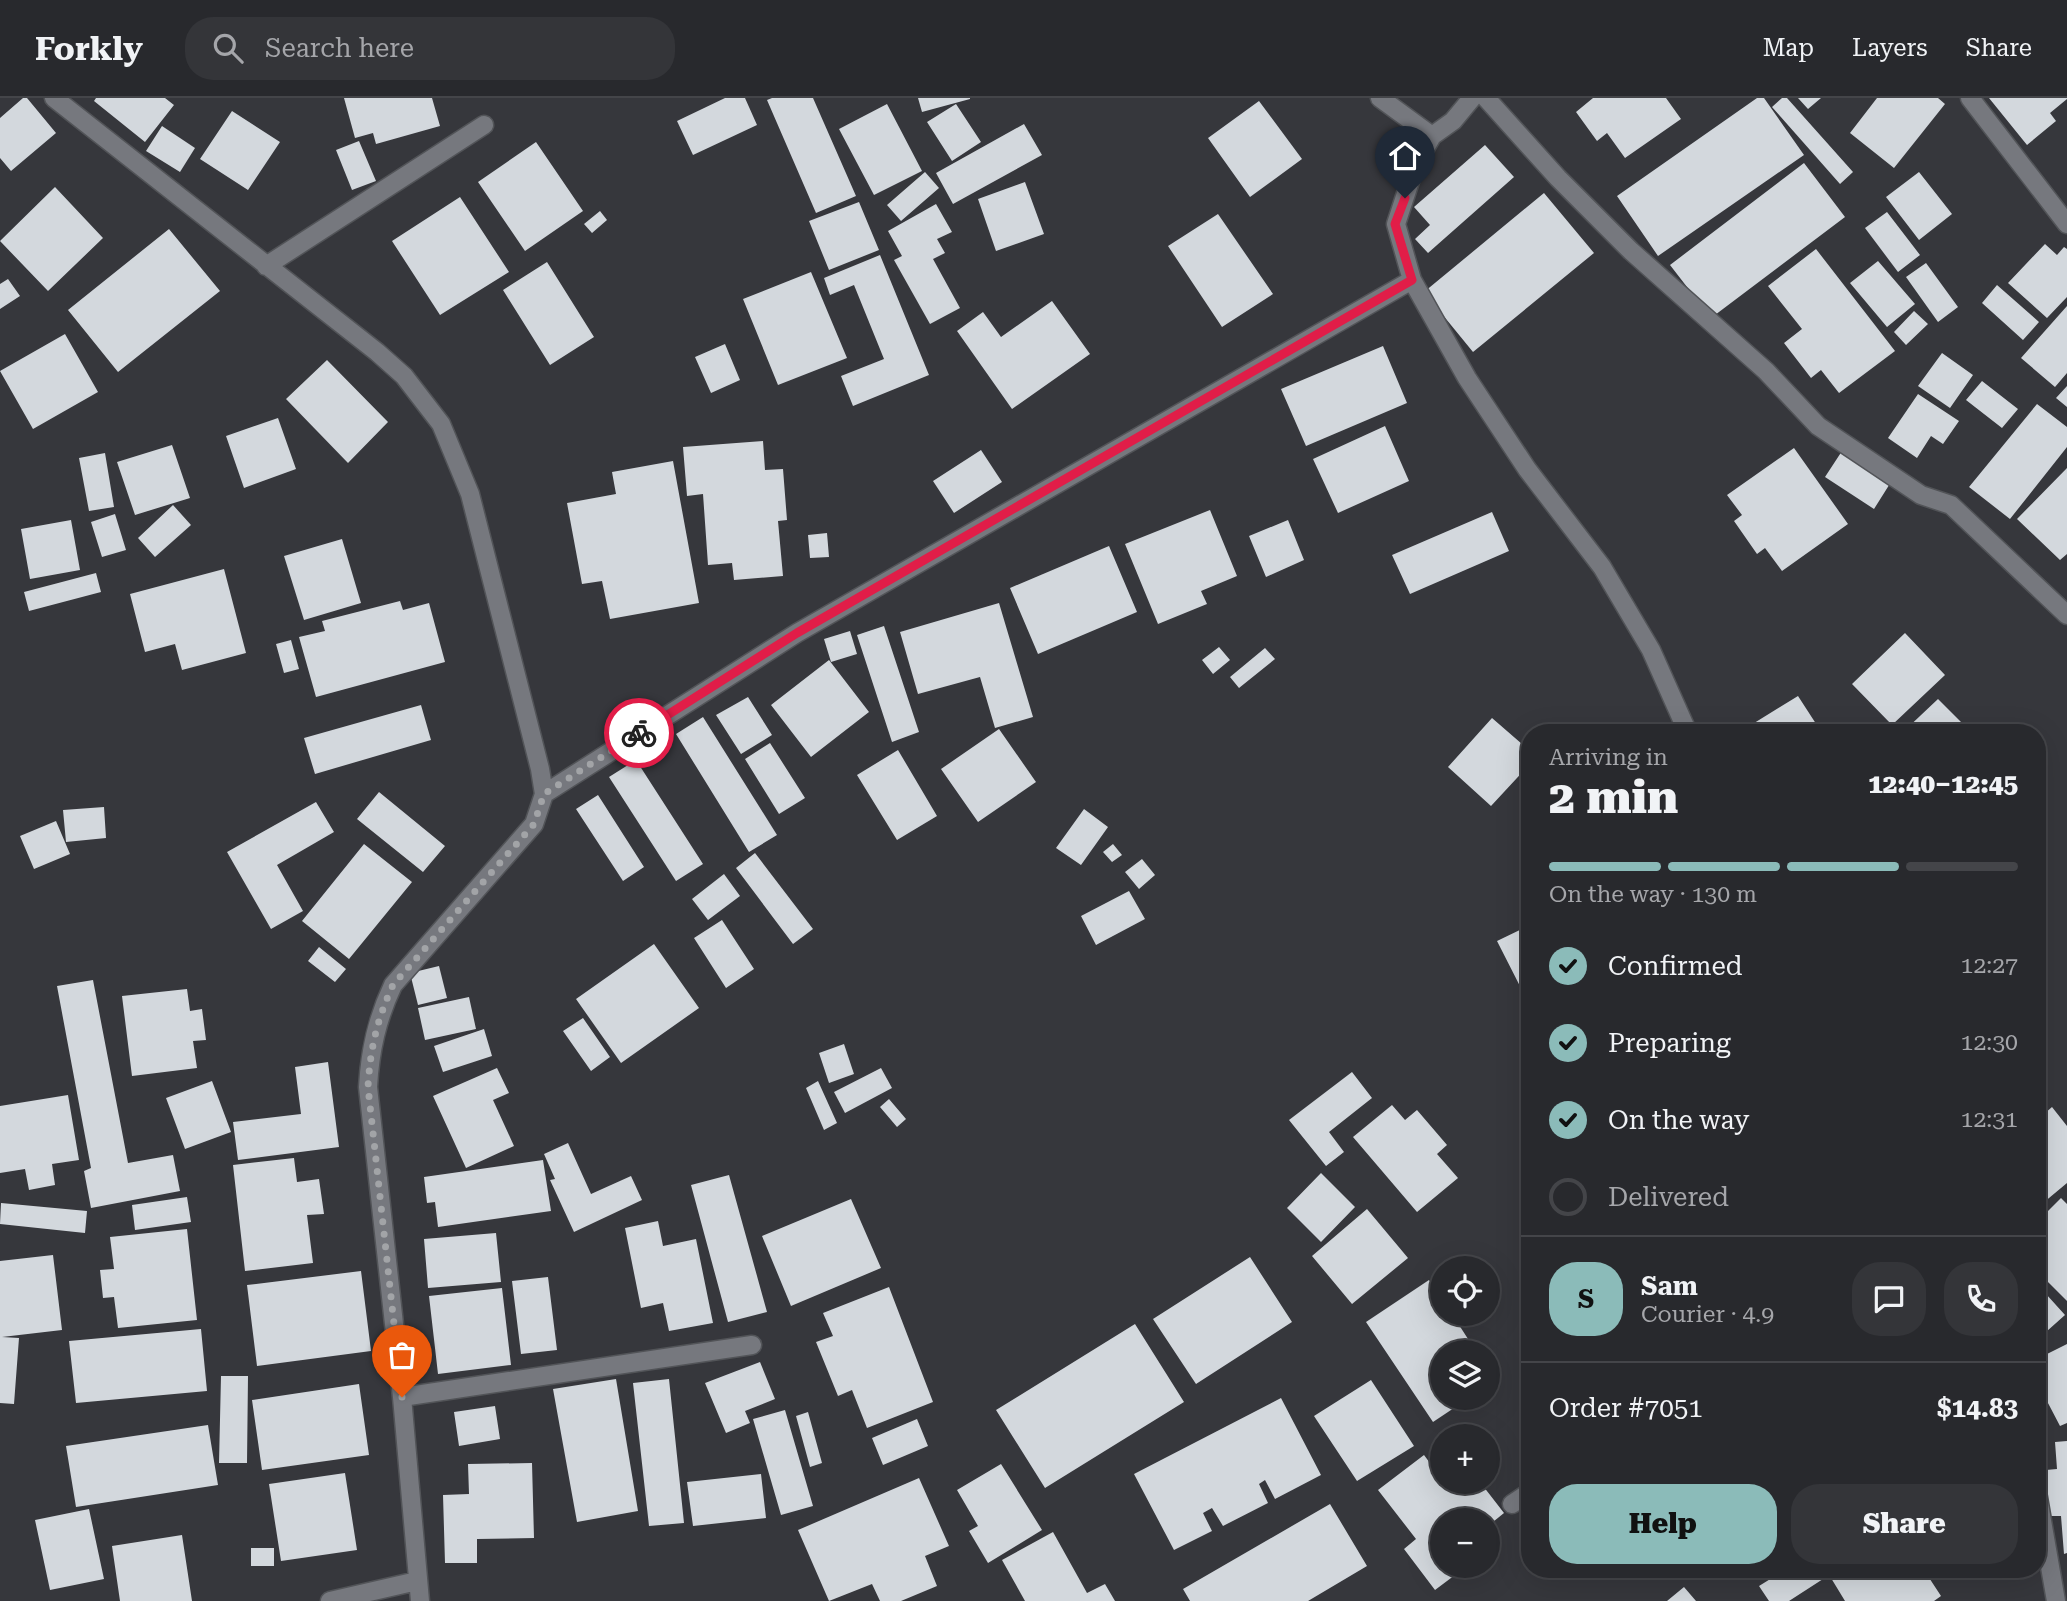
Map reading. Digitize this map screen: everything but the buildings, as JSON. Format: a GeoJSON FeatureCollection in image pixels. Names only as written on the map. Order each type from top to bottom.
{"type":"FeatureCollection","features":[{"type":"Feature","properties":{"kind":"street"},"geometry":{"type":"LineString","coordinates":[[54,98],[265,267],[377,352],[404,376],[440,424],[470,494],[544,794],[534,824],[393,985],[379,1016],[370,1053],[368,1087],[402,1397],[420,1601]]}},
{"type":"Feature","properties":{"kind":"street"},"geometry":{"type":"LineString","coordinates":[[1380,98],[1432,136]]}},
{"type":"Feature","properties":{"kind":"street"},"geometry":{"type":"LineString","coordinates":[[1472,98],[1452,121],[1432,136],[1415,166],[1395,224],[1412,280],[1468,378],[1527,469],[1602,567],[1651,650],[1684,724]]}},
{"type":"Feature","properties":{"kind":"street"},"geometry":{"type":"LineString","coordinates":[[1486,98],[1603,223],[1766,371],[1818,426],[1921,495],[1951,505],[2067,615]]}},
{"type":"Feature","properties":{"kind":"street"},"geometry":{"type":"LineString","coordinates":[[1970,98],[2067,225]]}},
{"type":"Feature","properties":{"kind":"street"},"geometry":{"type":"LineString","coordinates":[[265,267],[484,125]]}},
{"type":"Feature","properties":{"kind":"street"},"geometry":{"type":"LineString","coordinates":[[544,794],[797,633],[1412,280]]}},
{"type":"Feature","properties":{"kind":"street"},"geometry":{"type":"LineString","coordinates":[[402,1397],[752,1345]]}},
{"type":"Feature","properties":{"kind":"street"},"geometry":{"type":"LineString","coordinates":[[1512,1504],[1521,1498]]}},
{"type":"Feature","properties":{"kind":"street"},"geometry":{"type":"LineString","coordinates":[[2046,1544],[2056,1601]]}},
{"type":"Feature","properties":{"kind":"street"},"geometry":{"type":"LineString","coordinates":[[330,1601],[417,1581]]}},
{"type":"Feature","properties":{"kind":"way so far"},"geometry":{"type":"LineString","coordinates":[[402,1397],[368,1087],[370,1053],[379,1016],[393,985],[534,824],[544,794],[639,733]]}},
{"type":"Feature","properties":{"kind":"route"},"geometry":{"type":"LineString","coordinates":[[639,733],[797,633],[1412,280],[1395,224],[1405,198]]}}]}
